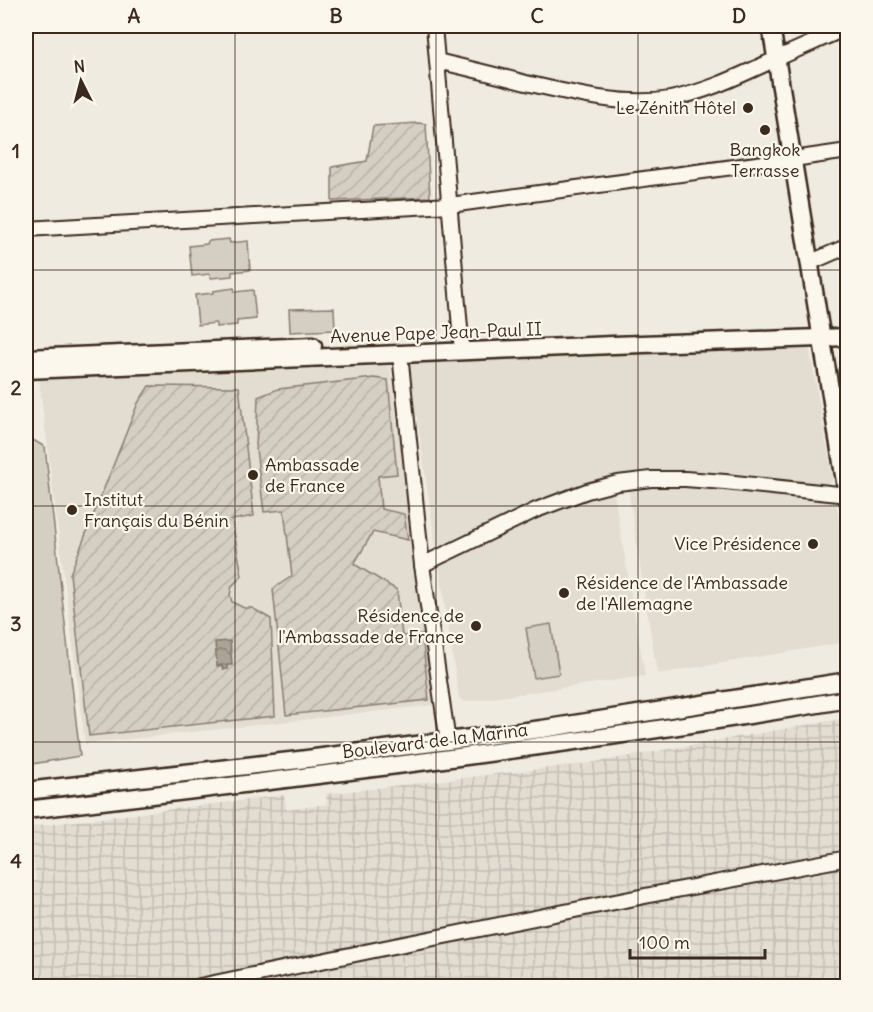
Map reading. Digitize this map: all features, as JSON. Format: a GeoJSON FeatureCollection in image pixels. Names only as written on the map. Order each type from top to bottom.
{"type":"FeatureCollection","features":[{"type":"Feature","properties":{"kind":"main road"},"geometry":{"type":"LineString","coordinates":[[771,26],[848,500]]}},
{"type":"Feature","properties":{"kind":"main road","name":"Avenue Pape Jean-Paul II"},"geometry":{"type":"LineString","coordinates":[[821,333],[848,326]]}},
{"type":"Feature","properties":{"kind":"main road","name":"Avenue Pape Jean-Paul II"},"geometry":{"type":"LineString","coordinates":[[26,358],[821,333],[848,337]]}},
{"type":"Feature","properties":{"kind":"main road","name":"Avenue Pape Jean-Paul II"},"geometry":{"type":"LineString","coordinates":[[26,370],[399,354],[462,346]]}},
{"type":"Feature","properties":{"kind":"main road","name":"Boulevard de la Marina"},"geometry":{"type":"LineString","coordinates":[[26,791],[542,729],[848,681]]}},
{"type":"Feature","properties":{"kind":"main road","name":"Boulevard de la Marina"},"geometry":{"type":"LineString","coordinates":[[26,810],[544,746],[848,699]]}},
{"type":"Feature","properties":{"kind":"street"},"geometry":{"type":"LineString","coordinates":[[434,26],[462,346]]}},
{"type":"Feature","properties":{"kind":"street"},"geometry":{"type":"LineString","coordinates":[[437,61],[562,91],[614,99],[667,99],[706,90],[848,27]]}},
{"type":"Feature","properties":{"kind":"street"},"geometry":{"type":"LineString","coordinates":[[26,229],[450,205],[848,151]]}},
{"type":"Feature","properties":{"kind":"street"},"geometry":{"type":"LineString","coordinates":[[809,263],[848,246]]}},
{"type":"Feature","properties":{"kind":"street"},"geometry":{"type":"LineString","coordinates":[[399,354],[423,565],[447,741]]}},
{"type":"Feature","properties":{"kind":"street"},"geometry":{"type":"LineString","coordinates":[[423,565],[552,504],[618,483],[651,479],[685,479],[847,495]]}},
{"type":"Feature","properties":{"kind":"street"},"geometry":{"type":"LineString","coordinates":[[200,987],[586,908],[848,858]]}},
{"type":"Feature","properties":{"kind":"shaded area"},"geometry":{"type":"Polygon","coordinates":[[[426,124],[430,197],[332,201],[332,167],[367,161],[373,126],[426,124]]]}},
{"type":"Feature","properties":{"kind":"shaded area"},"geometry":{"type":"Polygon","coordinates":[[[229,239],[230,243],[248,241],[250,270],[232,272],[232,276],[211,278],[210,274],[192,276],[189,246],[229,239]]]}},
{"type":"Feature","properties":{"kind":"shaded area"},"geometry":{"type":"Polygon","coordinates":[[[234,288],[235,292],[253,290],[256,319],[237,321],[237,325],[216,327],[216,323],[198,325],[195,295],[234,288]]]}},
{"type":"Feature","properties":{"kind":"shaded area"},"geometry":{"type":"Polygon","coordinates":[[[334,308],[335,330],[290,332],[289,309],[334,308]]]}},
{"type":"Feature","properties":{"kind":"shaded area"},"geometry":{"type":"Polygon","coordinates":[[[809,346],[833,480],[824,488],[678,471],[621,475],[548,497],[436,547],[409,364],[809,346]]]}},
{"type":"Feature","properties":{"kind":"shaded area","name":"Ambassade de France"},"geometry":{"type":"Polygon","coordinates":[[[390,366],[435,705],[85,744],[39,379],[390,366]]]}},
{"type":"Feature","properties":{"kind":"shaded area"},"geometry":{"type":"Polygon","coordinates":[[[374,378],[388,380],[397,474],[378,476],[381,509],[404,514],[408,540],[373,532],[354,564],[397,590],[402,636],[422,634],[429,700],[286,715],[273,589],[292,576],[284,510],[264,512],[256,449],[258,397],[278,389],[374,378]]]}},
{"type":"Feature","properties":{"kind":"shaded area"},"geometry":{"type":"Polygon","coordinates":[[[149,386],[239,387],[254,516],[232,520],[242,576],[232,586],[230,595],[232,602],[244,608],[252,608],[271,619],[275,716],[89,736],[70,574],[138,403],[149,386]]]}},
{"type":"Feature","properties":{"kind":"shaded area"},"geometry":{"type":"Polygon","coordinates":[[[26,436],[45,447],[80,756],[26,765],[26,436]]]}},
{"type":"Feature","properties":{"kind":"shaded area"},"geometry":{"type":"Polygon","coordinates":[[[685,485],[836,499],[847,568],[847,642],[657,674],[628,488],[685,485]]]}},
{"type":"Feature","properties":{"kind":"shaded area"},"geometry":{"type":"Polygon","coordinates":[[[605,493],[614,493],[645,676],[464,702],[459,698],[439,567],[545,514],[605,493]]]}},
{"type":"Feature","properties":{"kind":"shaded area"},"geometry":{"type":"Polygon","coordinates":[[[551,624],[559,674],[534,678],[526,628],[551,624]]]}},
{"type":"Feature","properties":{"kind":"shaded area"},"geometry":{"type":"Polygon","coordinates":[[[847,718],[847,986],[26,986],[26,883],[36,881],[29,827],[284,795],[287,810],[327,804],[326,794],[590,763],[847,718]]]}},
{"type":"Feature","properties":{"kind":"water"},"geometry":{"type":"Polygon","coordinates":[[[230,641],[232,665],[227,665],[228,669],[223,669],[222,666],[217,666],[215,642],[230,641]]]}},
{"type":"Feature","properties":{"kind":"place","name":"Le Zénith Hôtel"},"geometry":{"type":"Point","coordinates":[748,108]}},
{"type":"Feature","properties":{"kind":"place","name":"Bangkok Terrasse"},"geometry":{"type":"Point","coordinates":[765,130]}},
{"type":"Feature","properties":{"kind":"place","name":"Ambassade de France"},"geometry":{"type":"Point","coordinates":[253,475]}},
{"type":"Feature","properties":{"kind":"place","name":"Institut Français du Bénin"},"geometry":{"type":"Point","coordinates":[72,510]}},
{"type":"Feature","properties":{"kind":"place","name":"Vice Présidence"},"geometry":{"type":"Point","coordinates":[813,544]}},
{"type":"Feature","properties":{"kind":"place","name":"Résidence de l'Ambassade de l'Allemagne"},"geometry":{"type":"Point","coordinates":[564,593]}},
{"type":"Feature","properties":{"kind":"place","name":"Résidence de l'Ambassade de France"},"geometry":{"type":"Point","coordinates":[476,626]}}]}
